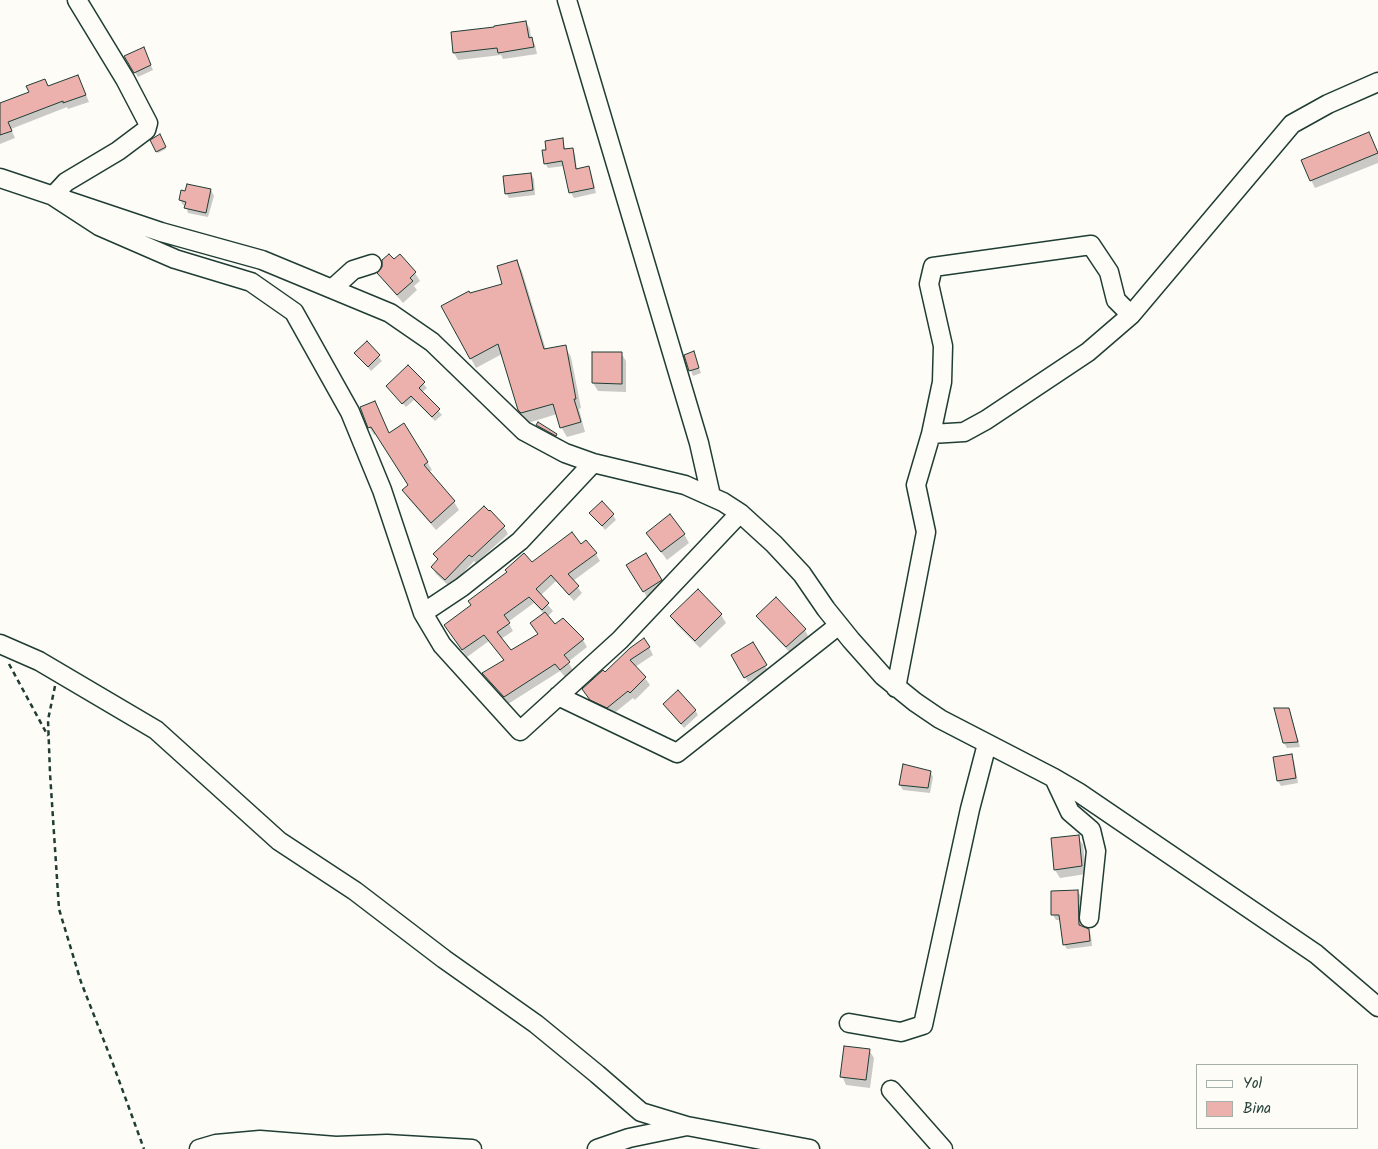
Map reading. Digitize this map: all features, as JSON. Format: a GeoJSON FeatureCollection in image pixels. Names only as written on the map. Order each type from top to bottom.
{"type":"FeatureCollection","features":[{"type":"Feature","properties":{"kind":"street"},"geometry":{"type":"LineString","coordinates":[[53,196],[66,182],[118,151],[146,130],[148,123],[125,79],[77,0]]}},
{"type":"Feature","properties":{"kind":"street"},"geometry":{"type":"LineString","coordinates":[[567,0],[696,433],[711,496]]}},
{"type":"Feature","properties":{"kind":"street"},"geometry":{"type":"LineString","coordinates":[[931,434],[964,432],[986,420],[1088,352],[1131,314],[1292,124],[1328,104],[1378,82]]}},
{"type":"Feature","properties":{"kind":"street"},"geometry":{"type":"LineString","coordinates":[[0,178],[161,232],[262,260],[390,313],[432,342],[524,431],[565,453],[593,463],[685,485],[711,496],[740,513],[774,544],[802,574],[839,625],[883,676],[896,688],[940,719],[1078,792],[1316,954],[1378,1006]]}},
{"type":"Feature","properties":{"kind":"street"},"geometry":{"type":"LineString","coordinates":[[53,196],[99,226],[175,259],[251,282],[294,312],[350,412],[382,490],[423,613],[442,646],[520,731],[620,640],[740,513]]}},
{"type":"Feature","properties":{"kind":"street"},"geometry":{"type":"LineString","coordinates":[[896,688],[926,532],[916,485],[931,434],[942,382],[943,346],[928,284],[933,267],[1091,245],[1109,272],[1116,300],[1131,314]]}},
{"type":"Feature","properties":{"kind":"street"},"geometry":{"type":"LineString","coordinates":[[332,289],[353,270],[372,264]]}},
{"type":"Feature","properties":{"kind":"street"},"geometry":{"type":"LineString","coordinates":[[423,613],[462,587],[520,541],[593,463]]}},
{"type":"Feature","properties":{"kind":"street"},"geometry":{"type":"LineString","coordinates":[[558,696],[677,752],[839,625]]}},
{"type":"Feature","properties":{"kind":"street"},"geometry":{"type":"LineString","coordinates":[[0,644],[39,661],[156,730],[279,841],[355,891],[444,959],[536,1024],[598,1074],[640,1112],[687,1126],[810,1149]]}},
{"type":"Feature","properties":{"kind":"street"},"geometry":{"type":"LineString","coordinates":[[849,1023],[901,1032],[923,1025],[970,809],[987,744]]}},
{"type":"Feature","properties":{"kind":"street"},"geometry":{"type":"LineString","coordinates":[[1054,778],[1070,812],[1090,830],[1096,850],[1089,918]]}},
{"type":"Feature","properties":{"kind":"street"},"geometry":{"type":"LineString","coordinates":[[891,1090],[943,1149]]}},
{"type":"Feature","properties":{"kind":"street"},"geometry":{"type":"LineString","coordinates":[[597,1149],[629,1138],[687,1126]]}},
{"type":"Feature","properties":{"kind":"street"},"geometry":{"type":"LineString","coordinates":[[200,1149],[216,1144],[260,1140],[336,1146],[387,1144],[472,1149]]}},
{"type":"Feature","properties":{"kind":"path"},"geometry":{"type":"LineString","coordinates":[[9,664],[49,738]]}},
{"type":"Feature","properties":{"kind":"path"},"geometry":{"type":"LineString","coordinates":[[58,673],[48,720],[59,909],[81,982],[144,1149]]}},
{"type":"Feature","properties":{"kind":"building"},"geometry":{"type":"Polygon","coordinates":[[[526,21],[529,38],[532,37],[534,47],[498,53],[497,48],[453,53],[451,32],[526,21]]]}},
{"type":"Feature","properties":{"kind":"building"},"geometry":{"type":"Polygon","coordinates":[[[144,47],[151,65],[134,73],[124,56],[144,47]]]}},
{"type":"Feature","properties":{"kind":"building"},"geometry":{"type":"Polygon","coordinates":[[[78,75],[86,95],[63,103],[63,101],[8,122],[12,131],[0,135],[0,103],[29,92],[26,86],[45,79],[48,86],[78,75]]]}},
{"type":"Feature","properties":{"kind":"building"},"geometry":{"type":"Polygon","coordinates":[[[1369,132],[1378,153],[1310,181],[1301,160],[1369,132]]]}},
{"type":"Feature","properties":{"kind":"building"},"geometry":{"type":"Polygon","coordinates":[[[160,134],[166,147],[156,152],[150,140],[160,134]]]}},
{"type":"Feature","properties":{"kind":"building"},"geometry":{"type":"Polygon","coordinates":[[[563,138],[564,149],[573,148],[576,169],[589,166],[594,188],[569,193],[562,161],[544,164],[542,150],[546,150],[545,141],[563,138]]]}},
{"type":"Feature","properties":{"kind":"building"},"geometry":{"type":"Polygon","coordinates":[[[531,173],[533,190],[505,194],[503,176],[531,173]]]}},
{"type":"Feature","properties":{"kind":"building"},"geometry":{"type":"Polygon","coordinates":[[[187,184],[211,189],[206,213],[184,208],[186,202],[179,200],[181,190],[185,191],[187,184]]]}},
{"type":"Feature","properties":{"kind":"building"},"geometry":{"type":"Polygon","coordinates":[[[389,254],[394,259],[400,254],[416,272],[410,278],[413,281],[397,295],[377,273],[382,267],[382,260],[389,254]]]}},
{"type":"Feature","properties":{"kind":"building"},"geometry":{"type":"Polygon","coordinates":[[[517,260],[544,349],[566,345],[576,399],[574,399],[581,422],[560,428],[553,404],[521,413],[518,410],[498,344],[470,359],[441,306],[469,291],[470,293],[502,284],[497,266],[517,260]]]}},
{"type":"Feature","properties":{"kind":"building"},"geometry":{"type":"Polygon","coordinates":[[[367,341],[380,355],[368,367],[354,353],[367,341]]]}},
{"type":"Feature","properties":{"kind":"building"},"geometry":{"type":"Polygon","coordinates":[[[694,351],[699,368],[689,371],[684,355],[694,351]]]}},
{"type":"Feature","properties":{"kind":"building"},"geometry":{"type":"Polygon","coordinates":[[[592,352],[622,352],[622,384],[592,383],[592,352]]]}},
{"type":"Feature","properties":{"kind":"building"},"geometry":{"type":"Polygon","coordinates":[[[408,365],[425,382],[419,388],[440,409],[432,417],[411,396],[402,404],[386,386],[408,365]]]}},
{"type":"Feature","properties":{"kind":"building"},"geometry":{"type":"Polygon","coordinates":[[[375,401],[389,433],[404,423],[428,462],[424,465],[455,501],[431,523],[402,490],[408,485],[371,427],[368,428],[360,407],[375,401]]]}},
{"type":"Feature","properties":{"kind":"building"},"geometry":{"type":"Polygon","coordinates":[[[538,422],[557,434],[556,436],[536,425],[538,422]]]}},
{"type":"Feature","properties":{"kind":"building"},"geometry":{"type":"Polygon","coordinates":[[[602,501],[614,514],[602,526],[589,513],[602,501]]]}},
{"type":"Feature","properties":{"kind":"building"},"geometry":{"type":"Polygon","coordinates":[[[484,506],[505,526],[472,557],[469,555],[445,580],[431,567],[438,559],[433,554],[484,506]]]}},
{"type":"Feature","properties":{"kind":"building"},"geometry":{"type":"Polygon","coordinates":[[[670,514],[685,534],[661,552],[646,533],[670,514]]]}},
{"type":"Feature","properties":{"kind":"building"},"geometry":{"type":"Polygon","coordinates":[[[572,532],[581,544],[586,540],[597,553],[568,574],[579,586],[569,595],[551,575],[536,589],[549,603],[542,610],[529,597],[504,615],[510,623],[497,632],[511,650],[538,634],[530,623],[545,612],[555,624],[563,618],[584,639],[564,655],[570,662],[560,670],[555,664],[504,697],[482,673],[504,660],[484,635],[462,650],[444,625],[471,605],[468,601],[507,572],[505,570],[524,553],[532,562],[572,532]]]}},
{"type":"Feature","properties":{"kind":"building"},"geometry":{"type":"Polygon","coordinates":[[[646,553],[662,580],[643,592],[626,565],[646,553]]]}},
{"type":"Feature","properties":{"kind":"building"},"geometry":{"type":"Polygon","coordinates":[[[698,589],[722,614],[695,641],[670,616],[698,589]]]}},
{"type":"Feature","properties":{"kind":"building"},"geometry":{"type":"Polygon","coordinates":[[[776,597],[806,629],[786,647],[756,616],[776,597]]]}},
{"type":"Feature","properties":{"kind":"building"},"geometry":{"type":"Polygon","coordinates":[[[644,638],[650,647],[630,660],[646,677],[630,693],[628,691],[607,708],[590,700],[582,689],[644,638]]]}},
{"type":"Feature","properties":{"kind":"building"},"geometry":{"type":"Polygon","coordinates":[[[753,642],[767,665],[744,678],[731,655],[753,642]]]}},
{"type":"Feature","properties":{"kind":"building"},"geometry":{"type":"Polygon","coordinates":[[[678,690],[696,710],[681,724],[663,704],[678,690]]]}},
{"type":"Feature","properties":{"kind":"building"},"geometry":{"type":"Polygon","coordinates":[[[1274,708],[1289,708],[1298,742],[1283,743],[1274,708]]]}},
{"type":"Feature","properties":{"kind":"building"},"geometry":{"type":"Polygon","coordinates":[[[1292,754],[1296,778],[1277,781],[1273,757],[1292,754]]]}},
{"type":"Feature","properties":{"kind":"building"},"geometry":{"type":"Polygon","coordinates":[[[903,764],[931,771],[928,788],[899,785],[903,764]]]}},
{"type":"Feature","properties":{"kind":"building"},"geometry":{"type":"Polygon","coordinates":[[[1079,835],[1082,866],[1054,870],[1051,838],[1079,835]]]}},
{"type":"Feature","properties":{"kind":"building"},"geometry":{"type":"Polygon","coordinates":[[[1078,890],[1079,925],[1089,929],[1090,941],[1063,945],[1059,915],[1051,915],[1051,891],[1078,890]]]}},
{"type":"Feature","properties":{"kind":"building"},"geometry":{"type":"Polygon","coordinates":[[[844,1046],[870,1049],[866,1080],[840,1077],[844,1046]]]}}]}
